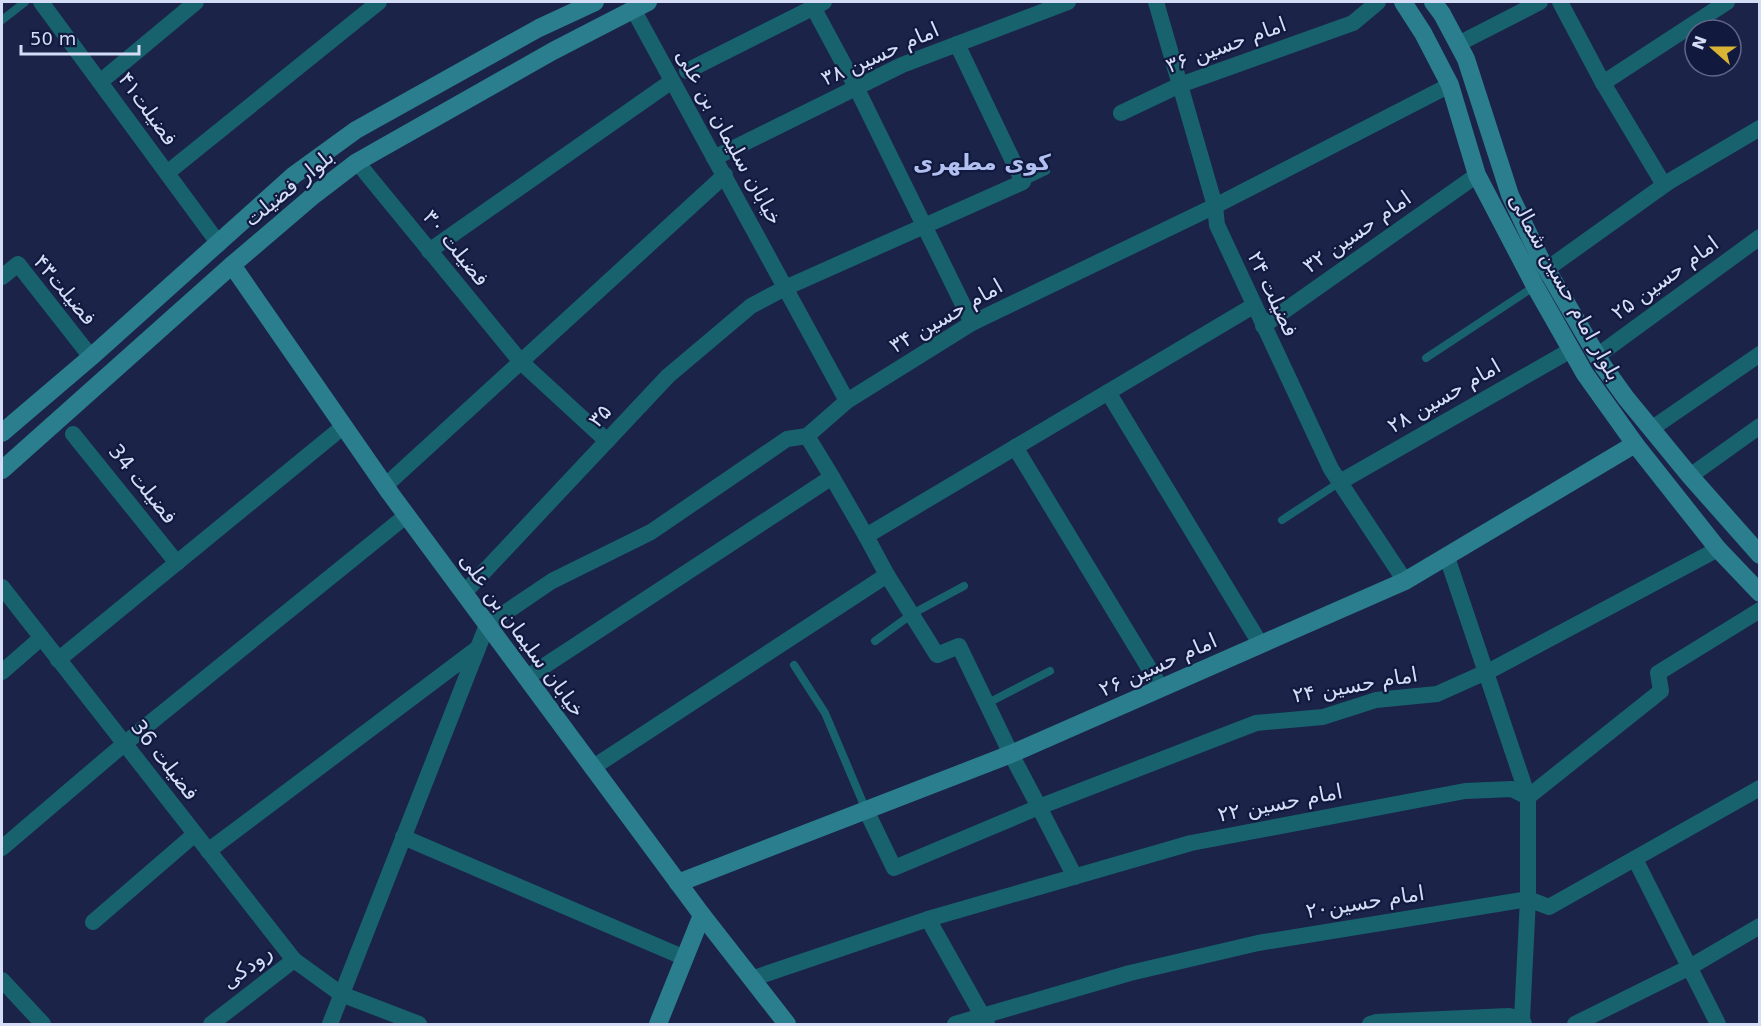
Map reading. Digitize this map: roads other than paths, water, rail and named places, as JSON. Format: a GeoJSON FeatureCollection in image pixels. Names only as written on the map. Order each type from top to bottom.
{"type":"FeatureCollection","features":[{"type":"Feature","properties":{"kind":"street"},"geometry":{"type":"LineString","coordinates":[[100,82],[196,2]]}},
{"type":"Feature","properties":{"kind":"street"},"geometry":{"type":"LineString","coordinates":[[167,173],[379,2]]}},
{"type":"Feature","properties":{"kind":"street","name":"امام حسین ۳۸"},"geometry":{"type":"LineString","coordinates":[[714,158],[903,65],[1068,2]]}},
{"type":"Feature","properties":{"kind":"street","name":"فضیلت ۲۴"},"geometry":{"type":"LineString","coordinates":[[1156,2],[1215,206],[1217,225],[1331,469],[1405,582]]}},
{"type":"Feature","properties":{"kind":"street","name":"امام حسین ۳۶"},"geometry":{"type":"LineString","coordinates":[[1121,113],[1180,85],[1353,23],[1378,2]]}},
{"type":"Feature","properties":{"kind":"street","name":"بلوار امام حسین شمالی"},"geometry":{"type":"LineString","coordinates":[[1403,2],[1423,33],[1450,85],[1478,174],[1570,350],[1635,444],[1718,549],[1758,590]]}},
{"type":"Feature","properties":{"kind":"street","name":"بلوار امام حسین شمالی"},"geometry":{"type":"LineString","coordinates":[[1433,2],[1466,59],[1510,195],[1547,269],[1597,356],[1651,429],[1760,555]]}},
{"type":"Feature","properties":{"kind":"street"},"geometry":{"type":"LineString","coordinates":[[1458,45],[1540,2]]}},
{"type":"Feature","properties":{"kind":"street"},"geometry":{"type":"LineString","coordinates":[[1560,2],[1664,184]]}},
{"type":"Feature","properties":{"kind":"street"},"geometry":{"type":"LineString","coordinates":[[1604,82],[1727,2]]}},
{"type":"Feature","properties":{"kind":"street","name":"فضیلت۴۱"},"geometry":{"type":"LineString","coordinates":[[45,3],[219,244]]}},
{"type":"Feature","properties":{"kind":"street","name":"بلوار فضیلت"},"geometry":{"type":"LineString","coordinates":[[2,433],[219,244],[294,175],[356,130],[586,3]]}},
{"type":"Feature","properties":{"kind":"street"},"geometry":{"type":"LineString","coordinates":[[429,251],[680,76],[819,4],[856,87],[972,323]]}},
{"type":"Feature","properties":{"kind":"street","name":"بلوار فضیلت"},"geometry":{"type":"LineString","coordinates":[[2,470],[232,265],[314,195],[357,162],[542,57],[640,5]]}},
{"type":"Feature","properties":{"kind":"street","name":"خیابان سلیمان بن علی"},"geometry":{"type":"LineString","coordinates":[[640,5],[680,76],[714,158],[847,401]]}},
{"type":"Feature","properties":{"kind":"street"},"geometry":{"type":"LineString","coordinates":[[957,44],[1023,182]]}},
{"type":"Feature","properties":{"kind":"street","name":"امام حسین ۳۴"},"geometry":{"type":"LineString","coordinates":[[487,625],[552,581],[651,532],[787,439],[807,436],[847,401],[972,323],[1215,206],[1450,85]]}},
{"type":"Feature","properties":{"kind":"street"},"geometry":{"type":"LineString","coordinates":[[394,108],[409,133]]}},
{"type":"Feature","properties":{"kind":"street"},"geometry":{"type":"LineString","coordinates":[[1547,269],[1664,184],[1760,128]]}},
{"type":"Feature","properties":{"kind":"street","name":"فضیلت ۳۰"},"geometry":{"type":"LineString","coordinates":[[357,162],[521,362],[607,441]]}},
{"type":"Feature","properties":{"kind":"street","name":"امام حسین ۳۲"},"geometry":{"type":"LineString","coordinates":[[1263,326],[1478,174]]}},
{"type":"Feature","properties":{"kind":"street"},"geometry":{"type":"LineString","coordinates":[[385,486],[724,176]]}},
{"type":"Feature","properties":{"kind":"street","name":"۳۵"},"geometry":{"type":"LineString","coordinates":[[464,593],[668,376],[751,306],[785,288],[1023,182]]}},
{"type":"Feature","properties":{"kind":"street","name":"امام حسین ۲۵"},"geometry":{"type":"LineString","coordinates":[[1597,356],[1758,242]]}},
{"type":"Feature","properties":{"kind":"street","name":"فضیلت۴۳"},"geometry":{"type":"LineString","coordinates":[[2,277],[18,264],[91,357]]}},
{"type":"Feature","properties":{"kind":"street","name":"خیابان سلیمان بن علی"},"geometry":{"type":"LineString","coordinates":[[232,265],[385,486],[592,768],[787,1024]]}},
{"type":"Feature","properties":{"kind":"street"},"geometry":{"type":"LineString","coordinates":[[866,536],[1253,306]]}},
{"type":"Feature","properties":{"kind":"street","name":"امام حسین ۲۸"},"geometry":{"type":"LineString","coordinates":[[1340,482],[1570,350]]}},
{"type":"Feature","properties":{"kind":"street"},"geometry":{"type":"LineString","coordinates":[[1651,429],[1760,354]]}},
{"type":"Feature","properties":{"kind":"street"},"geometry":{"type":"LineString","coordinates":[[1108,392],[1261,645]]}},
{"type":"Feature","properties":{"kind":"street"},"geometry":{"type":"LineString","coordinates":[[58,660],[344,426]]}},
{"type":"Feature","properties":{"kind":"street"},"geometry":{"type":"LineString","coordinates":[[1690,476],[1760,426]]}},
{"type":"Feature","properties":{"kind":"street","name":"فضیلت 34"},"geometry":{"type":"LineString","coordinates":[[73,434],[177,563]]}},
{"type":"Feature","properties":{"kind":"street"},"geometry":{"type":"LineString","coordinates":[[807,436],[887,575],[937,656],[959,646],[1011,754],[1075,877]]}},
{"type":"Feature","properties":{"kind":"street","name":"امام حسین ۲۶"},"geometry":{"type":"LineString","coordinates":[[678,883],[1011,754],[1405,582],[1635,444]]}},
{"type":"Feature","properties":{"kind":"street"},"geometry":{"type":"LineString","coordinates":[[1014,447],[1161,688]]}},
{"type":"Feature","properties":{"kind":"street"},"geometry":{"type":"LineString","coordinates":[[526,678],[832,477]]}},
{"type":"Feature","properties":{"kind":"street"},"geometry":{"type":"LineString","coordinates":[[2,848],[124,744],[407,515]]}},
{"type":"Feature","properties":{"kind":"street","name":"امام حسین ۲۴"},"geometry":{"type":"LineString","coordinates":[[866,810],[894,868],[1039,807],[1256,723],[1323,717],[1376,700],[1437,694],[1487,671],[1718,549]]}},
{"type":"Feature","properties":{"kind":"street"},"geometry":{"type":"LineString","coordinates":[[1370,1024],[1509,1016],[1523,1022],[1528,898],[1528,797],[1447,556]]}},
{"type":"Feature","properties":{"kind":"street"},"geometry":{"type":"LineString","coordinates":[[592,768],[887,575]]}},
{"type":"Feature","properties":{"kind":"street","name":"فضیلت 36"},"geometry":{"type":"LineString","coordinates":[[2,587],[294,960]]}},
{"type":"Feature","properties":{"kind":"street"},"geometry":{"type":"LineString","coordinates":[[1528,797],[1661,691],[1658,674],[1760,610]]}},
{"type":"Feature","properties":{"kind":"street"},"geometry":{"type":"LineString","coordinates":[[330,1024],[487,625]]}},
{"type":"Feature","properties":{"kind":"street"},"geometry":{"type":"LineString","coordinates":[[2,672],[41,638]]}},
{"type":"Feature","properties":{"kind":"street"},"geometry":{"type":"LineString","coordinates":[[208,851],[480,647]]}},
{"type":"Feature","properties":{"kind":"street","name":"امام حسین۲۰"},"geometry":{"type":"LineString","coordinates":[[955,1024],[985,1021],[1130,973],[1258,943],[1528,898],[1549,907],[1760,788]]}},
{"type":"Feature","properties":{"kind":"street","name":"امام حسین ۲۲"},"geometry":{"type":"LineString","coordinates":[[751,979],[928,919],[1191,843],[1465,791],[1512,789],[1528,797]]}},
{"type":"Feature","properties":{"kind":"street"},"geometry":{"type":"LineString","coordinates":[[93,922],[195,834]]}},
{"type":"Feature","properties":{"kind":"street"},"geometry":{"type":"LineString","coordinates":[[403,837],[685,958]]}},
{"type":"Feature","properties":{"kind":"street"},"geometry":{"type":"LineString","coordinates":[[1635,859],[1718,1024]]}},
{"type":"Feature","properties":{"kind":"street"},"geometry":{"type":"LineString","coordinates":[[658,1024],[702,915]]}},
{"type":"Feature","properties":{"kind":"street"},"geometry":{"type":"LineString","coordinates":[[928,919],[985,1021]]}},
{"type":"Feature","properties":{"kind":"street"},"geometry":{"type":"LineString","coordinates":[[1575,1024],[1690,968],[1760,926]]}},
{"type":"Feature","properties":{"kind":"street","name":"رودکی"},"geometry":{"type":"LineString","coordinates":[[211,1024],[294,960],[341,994],[419,1024]]}},
{"type":"Feature","properties":{"kind":"street"},"geometry":{"type":"LineString","coordinates":[[2,980],[42,1024]]}},
{"type":"Feature","properties":{"kind":"lane"},"geometry":{"type":"LineString","coordinates":[[2,20],[25,2]]}},
{"type":"Feature","properties":{"kind":"lane"},"geometry":{"type":"LineString","coordinates":[[1023,182],[1046,171]]}},
{"type":"Feature","properties":{"kind":"lane"},"geometry":{"type":"LineString","coordinates":[[1426,358],[1535,286]]}},
{"type":"Feature","properties":{"kind":"lane"},"geometry":{"type":"LineString","coordinates":[[1282,520],[1340,482]]}},
{"type":"Feature","properties":{"kind":"lane"},"geometry":{"type":"LineString","coordinates":[[875,641],[912,614],[964,586]]}},
{"type":"Feature","properties":{"kind":"lane"},"geometry":{"type":"LineString","coordinates":[[794,665],[825,714],[866,810]]}},
{"type":"Feature","properties":{"kind":"lane"},"geometry":{"type":"LineString","coordinates":[[986,704],[1050,671]]}},
{"type":"Feature","properties":{"kind":"district","name":"کوی مطهری"},"geometry":{"type":"Point","coordinates":[982,162]}}]}
